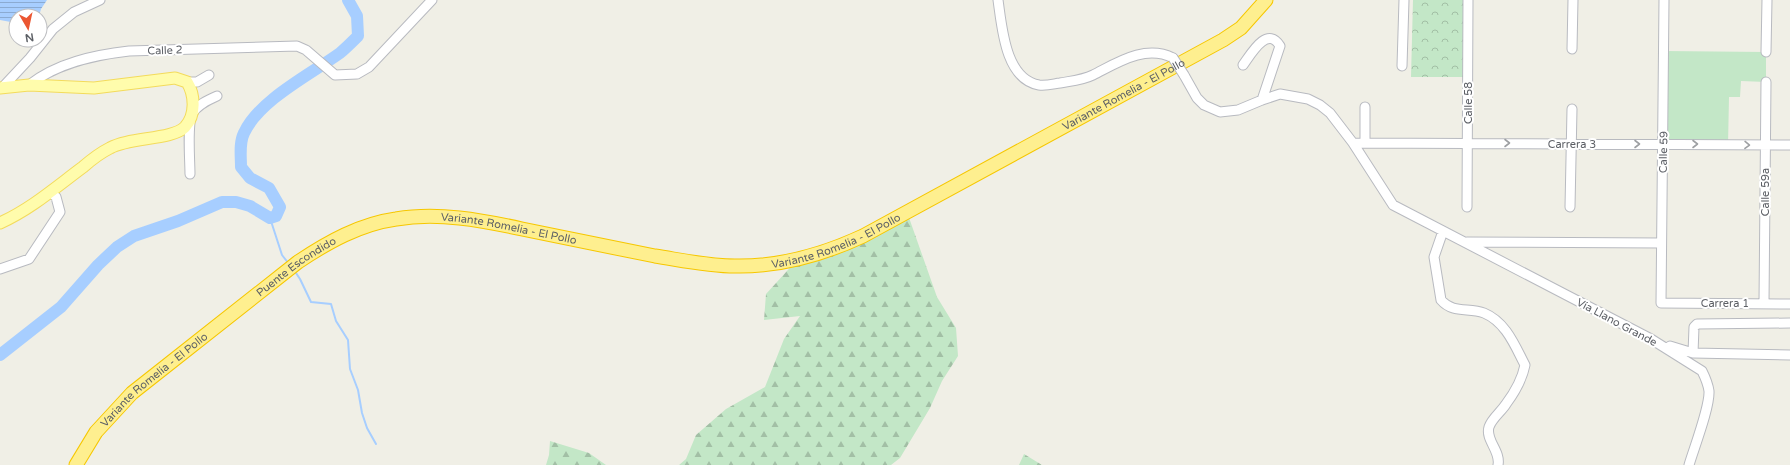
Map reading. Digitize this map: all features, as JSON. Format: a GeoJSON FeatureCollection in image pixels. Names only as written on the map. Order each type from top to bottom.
{"type":"FeatureCollection","features":[{"type":"Feature","properties":{"kind":"highway","name":"Variante Romelia - El Pollo"},"geometry":{"type":"LineString","coordinates":[[351,232],[396,219],[440,217],[495,224],[629,251],[712,265],[761,265],[810,257],[832,250],[863,236],[1210,48],[1241,28],[1266,0]]}},
{"type":"Feature","properties":{"kind":"highway","name":"Puente Escondido"},"geometry":{"type":"LineString","coordinates":[[244,305],[298,262],[327,244],[351,232]]}},
{"type":"Feature","properties":{"kind":"highway","name":"Variante Romelia - El Pollo"},"geometry":{"type":"LineString","coordinates":[[76,465],[96,432],[122,403],[168,364],[244,305]]}},
{"type":"Feature","properties":{"kind":"main road"},"geometry":{"type":"LineString","coordinates":[[0,223],[29,208],[110,147],[128,141],[179,131],[188,122],[192,115],[193,99],[187,82],[175,78],[94,88],[29,85],[1,88]]}},
{"type":"Feature","properties":{"kind":"street"},"geometry":{"type":"LineString","coordinates":[[1,88],[30,58],[53,29],[74,12],[100,0]]}},
{"type":"Feature","properties":{"kind":"street","name":"Calle 2"},"geometry":{"type":"LineString","coordinates":[[29,85],[51,72],[103,54],[129,51],[297,46],[306,50],[335,74],[357,74],[369,67],[432,0]]}},
{"type":"Feature","properties":{"kind":"street","name":"Vía Llano Grande"},"geometry":{"type":"LineString","coordinates":[[998,0],[1002,33],[1013,67],[1020,76],[1037,84],[1045,85],[1081,79],[1092,75],[1117,61],[1144,54],[1162,53],[1173,58],[1197,98],[1204,105],[1213,110],[1228,112],[1238,110],[1280,94],[1308,99],[1320,104],[1330,113],[1353,142],[1393,205],[1651,339],[1702,371],[1706,378],[1709,392],[1707,405],[1690,465]]}},
{"type":"Feature","properties":{"kind":"street"},"geometry":{"type":"LineString","coordinates":[[1402,66],[1404,0]]}},
{"type":"Feature","properties":{"kind":"street","name":"Calle 58"},"geometry":{"type":"LineString","coordinates":[[1468,0],[1468,207]]}},
{"type":"Feature","properties":{"kind":"street"},"geometry":{"type":"LineString","coordinates":[[1572,49],[1573,0]]}},
{"type":"Feature","properties":{"kind":"street","name":"Calle 59"},"geometry":{"type":"LineString","coordinates":[[1661,303],[1664,0]]}},
{"type":"Feature","properties":{"kind":"street"},"geometry":{"type":"LineString","coordinates":[[1766,52],[1767,0]]}},
{"type":"Feature","properties":{"kind":"street"},"geometry":{"type":"LineString","coordinates":[[1243,65],[1262,40],[1269,38],[1278,42],[1280,46],[1262,100]]}},
{"type":"Feature","properties":{"kind":"street"},"geometry":{"type":"LineString","coordinates":[[187,82],[197,82],[210,75]]}},
{"type":"Feature","properties":{"kind":"street","name":"Calle 59a"},"geometry":{"type":"LineString","coordinates":[[1764,303],[1766,82]]}},
{"type":"Feature","properties":{"kind":"street"},"geometry":{"type":"LineString","coordinates":[[190,174],[192,115],[202,103],[217,96]]}},
{"type":"Feature","properties":{"kind":"street"},"geometry":{"type":"LineString","coordinates":[[1365,107],[1365,143]]}},
{"type":"Feature","properties":{"kind":"street"},"geometry":{"type":"LineString","coordinates":[[1570,207],[1572,109]]}},
{"type":"Feature","properties":{"kind":"street","name":"Carrera 3"},"geometry":{"type":"LineString","coordinates":[[1353,142],[1790,145]]}},
{"type":"Feature","properties":{"kind":"street"},"geometry":{"type":"LineString","coordinates":[[0,269],[29,259],[49,229],[60,212],[56,197],[50,192]]}},
{"type":"Feature","properties":{"kind":"street"},"geometry":{"type":"LineString","coordinates":[[1443,231],[1434,257],[1441,300],[1451,308],[1483,312],[1496,320],[1507,331],[1525,365],[1522,380],[1506,404],[1491,422],[1488,429],[1491,440],[1498,453],[1498,465]]}},
{"type":"Feature","properties":{"kind":"street"},"geometry":{"type":"LineString","coordinates":[[1464,242],[1661,243]]}},
{"type":"Feature","properties":{"kind":"street","name":"Carrera 1"},"geometry":{"type":"LineString","coordinates":[[1661,303],[1790,304]]}},
{"type":"Feature","properties":{"kind":"street"},"geometry":{"type":"LineString","coordinates":[[1693,353],[1694,327],[1697,324],[1790,323]]}},
{"type":"Feature","properties":{"kind":"street"},"geometry":{"type":"LineString","coordinates":[[1651,339],[1674,348],[1693,353],[1790,355]]}},
{"type":"Feature","properties":{"kind":"green space"},"geometry":{"type":"Polygon","coordinates":[[[1413,0],[1468,0],[1468,77],[1411,77],[1413,0]]]}},
{"type":"Feature","properties":{"kind":"green space"},"geometry":{"type":"Polygon","coordinates":[[[1664,51],[1766,52],[1766,82],[1741,81],[1740,97],[1729,97],[1728,145],[1663,144],[1664,51]]]}},
{"type":"Feature","properties":{"kind":"green space"},"geometry":{"type":"Polygon","coordinates":[[[907,212],[937,297],[956,328],[958,356],[942,381],[930,408],[900,458],[891,465],[679,465],[686,459],[696,435],[726,409],[765,387],[784,339],[800,316],[764,320],[766,294],[797,260],[907,212]]]}},
{"type":"Feature","properties":{"kind":"green space"},"geometry":{"type":"Polygon","coordinates":[[[550,441],[589,453],[606,465],[546,465],[549,455],[550,441]]]}},
{"type":"Feature","properties":{"kind":"green space"},"geometry":{"type":"Polygon","coordinates":[[[1024,454],[1042,465],[1019,465],[1024,454]]]}},
{"type":"Feature","properties":{"kind":"water"},"geometry":{"type":"Polygon","coordinates":[[[0,0],[47,0],[42,8],[8,8],[8,22],[0,20],[0,0]]]}},
{"type":"Feature","properties":{"kind":"waterway"},"geometry":{"type":"LineString","coordinates":[[0,355],[61,307],[98,265],[117,247],[134,236],[178,221],[222,202],[236,202],[250,206],[270,218],[276,216],[280,207],[269,188],[250,178],[241,167],[242,137],[251,121],[273,99],[340,53],[358,36],[357,16],[348,0]]}},
{"type":"Feature","properties":{"kind":"waterway"},"geometry":{"type":"LineString","coordinates":[[270,218],[282,255],[289,264]]}},
{"type":"Feature","properties":{"kind":"waterway"},"geometry":{"type":"LineString","coordinates":[[294,270],[311,302],[331,304],[336,321],[348,340],[350,369],[358,390],[362,413],[367,428],[376,444]]}}]}
